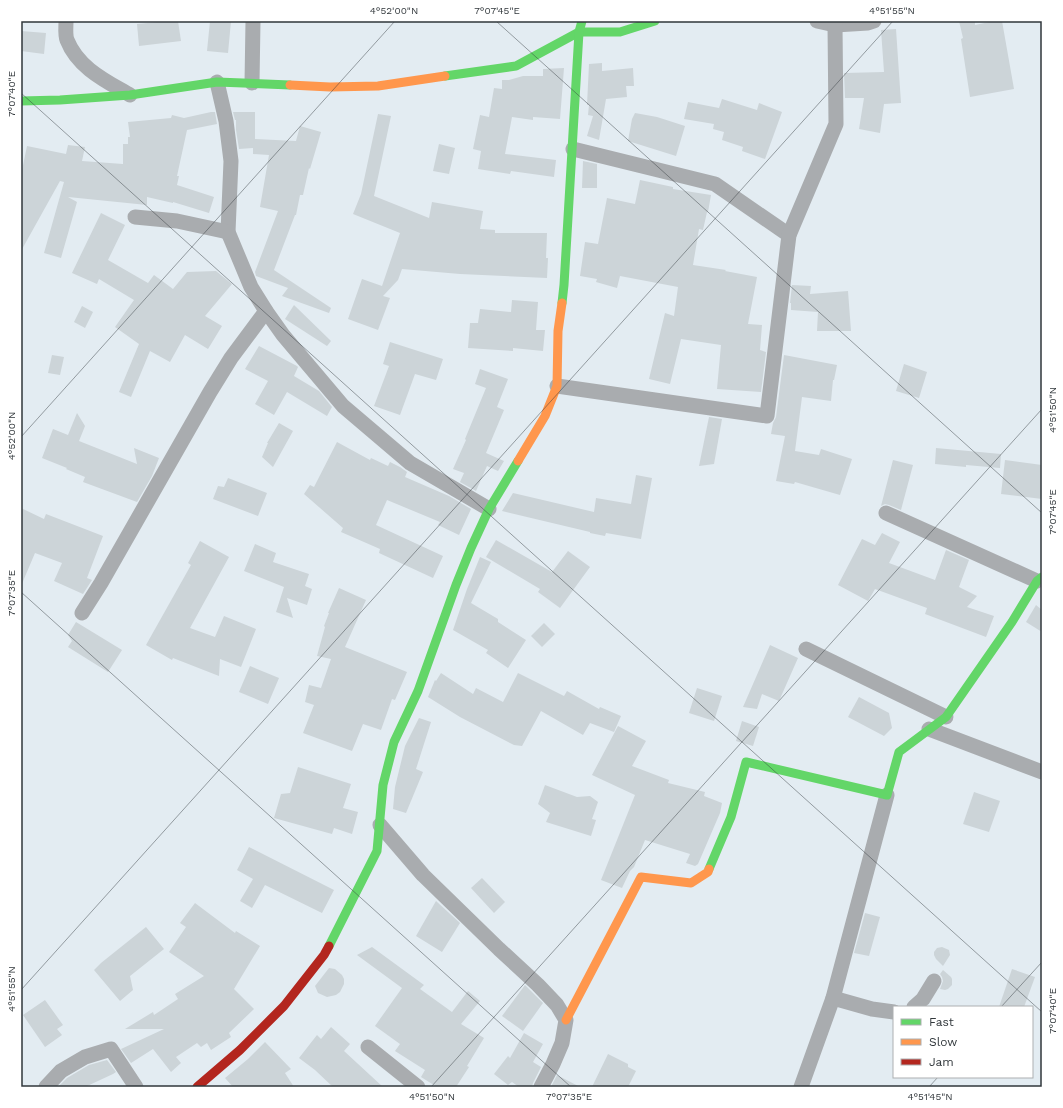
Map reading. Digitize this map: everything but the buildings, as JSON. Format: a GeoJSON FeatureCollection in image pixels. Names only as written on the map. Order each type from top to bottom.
{"type":"FeatureCollection","features":[{"type":"Feature","properties":{"kind":"street"},"geometry":{"type":"LineString","coordinates":[[66,21],[67,39],[76,56],[93,73],[130,95]]}},
{"type":"Feature","properties":{"kind":"street"},"geometry":{"type":"LineString","coordinates":[[252,83],[253,21]]}},
{"type":"Feature","properties":{"kind":"street"},"geometry":{"type":"LineString","coordinates":[[197,1087],[240,1050],[284,1006],[324,955],[377,851],[383,785],[394,742],[418,691],[456,585],[471,548],[490,509],[545,416],[556,386],[558,331],[564,285],[573,149],[578,32],[582,21]]}},
{"type":"Feature","properties":{"kind":"street"},"geometry":{"type":"LineString","coordinates":[[21,101],[130,95],[217,82],[330,87],[378,86],[516,66],[578,32],[620,32],[655,21]]}},
{"type":"Feature","properties":{"kind":"street"},"geometry":{"type":"LineString","coordinates":[[817,21],[835,25],[874,21]]}},
{"type":"Feature","properties":{"kind":"street"},"geometry":{"type":"LineString","coordinates":[[556,386],[767,416],[789,235],[836,124],[835,25]]}},
{"type":"Feature","properties":{"kind":"street"},"geometry":{"type":"LineString","coordinates":[[217,82],[226,121],[231,161],[228,232],[251,287],[266,311],[283,335],[343,406],[410,462],[490,509]]}},
{"type":"Feature","properties":{"kind":"street"},"geometry":{"type":"LineString","coordinates":[[573,149],[715,184],[789,235]]}},
{"type":"Feature","properties":{"kind":"street"},"geometry":{"type":"LineString","coordinates":[[135,217],[177,221],[228,232]]}},
{"type":"Feature","properties":{"kind":"street"},"geometry":{"type":"LineString","coordinates":[[82,613],[210,392],[231,358],[266,311]]}},
{"type":"Feature","properties":{"kind":"street"},"geometry":{"type":"LineString","coordinates":[[801,1087],[833,998],[899,752],[946,717],[1040,579],[886,513]]}},
{"type":"Feature","properties":{"kind":"street"},"geometry":{"type":"LineString","coordinates":[[806,649],[946,717]]}},
{"type":"Feature","properties":{"kind":"street"},"geometry":{"type":"LineString","coordinates":[[929,729],[1042,772]]}},
{"type":"Feature","properties":{"kind":"street"},"geometry":{"type":"LineString","coordinates":[[541,1087],[562,1043],[566,1020],[641,877],[691,883],[708,872],[731,817],[746,762],[887,795]]}},
{"type":"Feature","properties":{"kind":"street"},"geometry":{"type":"LineString","coordinates":[[380,825],[423,875],[543,990],[557,1005],[566,1020]]}},
{"type":"Feature","properties":{"kind":"street"},"geometry":{"type":"LineString","coordinates":[[915,1006],[923,999],[934,981]]}},
{"type":"Feature","properties":{"kind":"street"},"geometry":{"type":"LineString","coordinates":[[833,998],[872,1009],[893,1012]]}},
{"type":"Feature","properties":{"kind":"street"},"geometry":{"type":"LineString","coordinates":[[368,1047],[418,1087]]}},
{"type":"Feature","properties":{"kind":"street"},"geometry":{"type":"LineString","coordinates":[[46,1087],[61,1071],[85,1058],[111,1048],[136,1087]]}},
{"type":"Feature","properties":{"kind":"traffic: fast"},"geometry":{"type":"LineString","coordinates":[[562,303],[579,32],[582,21]]}},
{"type":"Feature","properties":{"kind":"traffic: fast"},"geometry":{"type":"LineString","coordinates":[[445,76],[516,66],[579,32],[620,32],[655,21]]}},
{"type":"Feature","properties":{"kind":"traffic: fast"},"geometry":{"type":"LineString","coordinates":[[21,101],[130,95],[217,82],[290,85]]}},
{"type":"Feature","properties":{"kind":"traffic: fast"},"geometry":{"type":"LineString","coordinates":[[329,946],[377,851],[383,785],[394,742],[418,691],[456,585],[471,548],[489,509],[518,461]]}},
{"type":"Feature","properties":{"kind":"traffic: fast"},"geometry":{"type":"LineString","coordinates":[[709,869],[731,817],[746,762],[887,795],[899,752],[946,717],[1012,622],[1037,581],[1042,577]]}},
{"type":"Feature","properties":{"kind":"traffic: slow"},"geometry":{"type":"LineString","coordinates":[[290,85],[330,87],[378,86],[445,76]]}},
{"type":"Feature","properties":{"kind":"traffic: slow"},"geometry":{"type":"LineString","coordinates":[[518,461],[545,416],[557,386],[558,331],[562,303]]}},
{"type":"Feature","properties":{"kind":"traffic: slow"},"geometry":{"type":"LineString","coordinates":[[566,1020],[641,877],[691,883],[708,872],[709,869]]}},
{"type":"Feature","properties":{"kind":"traffic: jam"},"geometry":{"type":"LineString","coordinates":[[197,1087],[240,1050],[284,1006],[324,955],[329,946]]}}]}
